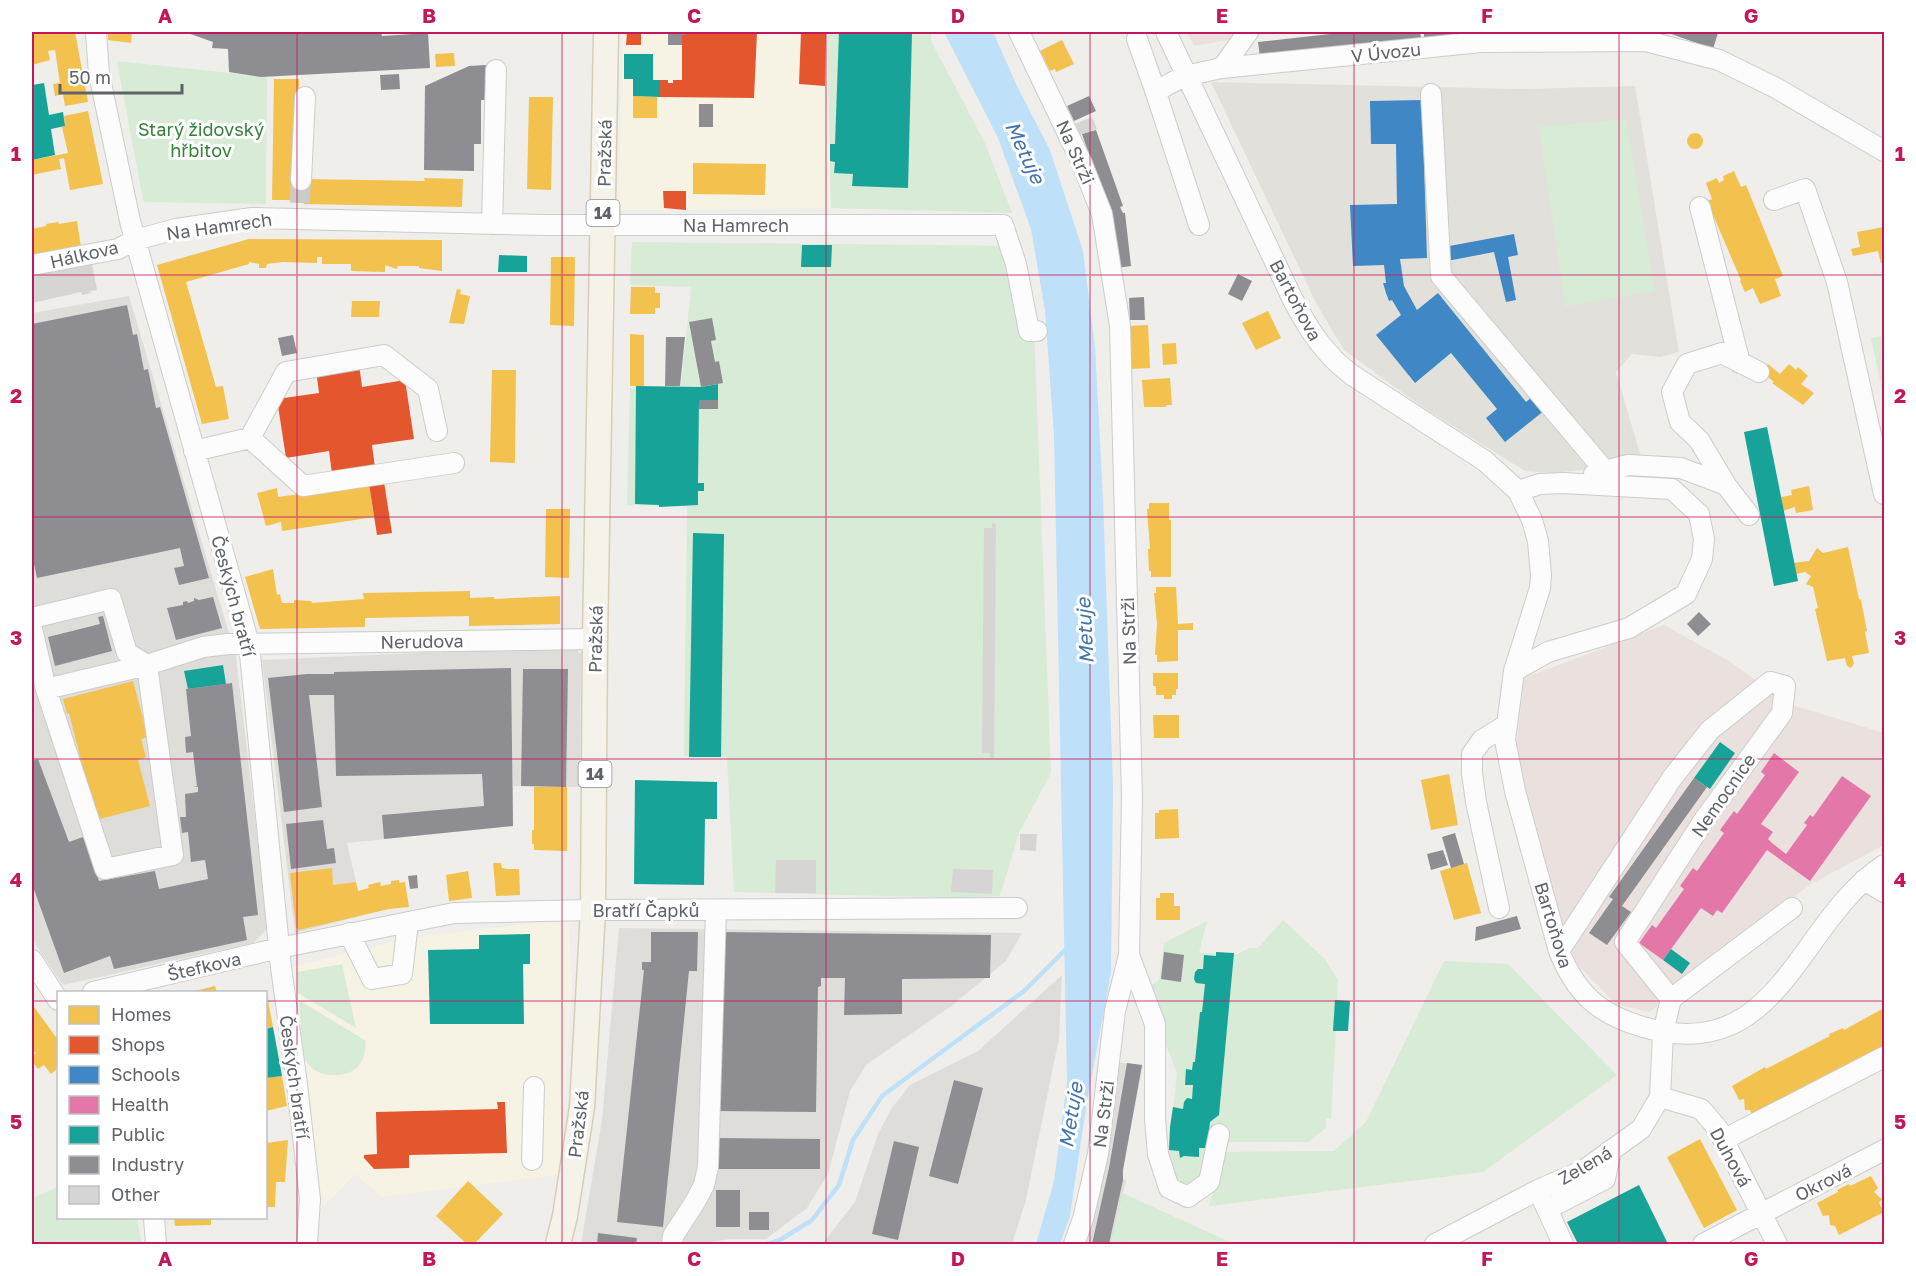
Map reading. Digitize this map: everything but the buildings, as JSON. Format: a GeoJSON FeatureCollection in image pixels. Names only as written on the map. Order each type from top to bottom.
{"type":"FeatureCollection","features":[{"type":"Feature","properties":{"kind":"main road","name":"Pražská"},"geometry":{"type":"LineString","coordinates":[[558,1245],[565,1216],[582,1107],[593,910],[595,639],[606,32]]}},
{"type":"Feature","properties":{"kind":"street","name":"Českých bratří"},"geometry":{"type":"LineString","coordinates":[[96,32],[99,74],[118,171],[135,240],[142,258],[249,644],[279,948],[310,1199],[307,1245]]}},
{"type":"Feature","properties":{"kind":"street","name":"Na Strži"},"geometry":{"type":"LineString","coordinates":[[1019,32],[1081,161],[1102,214],[1120,326],[1132,798],[1129,955],[1115,1011],[1098,1154],[1083,1220],[1074,1245]]}},
{"type":"Feature","properties":{"kind":"street","name":"Bartoňova"},"geometry":{"type":"LineString","coordinates":[[1166,32],[1293,300],[1323,349],[1352,375],[1485,461],[1518,490],[1526,505],[1536,530],[1541,575],[1537,600],[1514,671],[1506,725],[1506,751],[1559,951],[1574,983],[1590,999],[1629,1023],[1663,1033],[1684,1035],[1726,1027],[1755,1008],[1787,978],[1839,906],[1864,880],[1884,865]]}},
{"type":"Feature","properties":{"kind":"street"},"geometry":{"type":"LineString","coordinates":[[1222,68],[1248,32]]}},
{"type":"Feature","properties":{"kind":"street"},"geometry":{"type":"LineString","coordinates":[[1137,39],[1199,225]]}},
{"type":"Feature","properties":{"kind":"street","name":"V Úvozu"},"geometry":{"type":"LineString","coordinates":[[1156,93],[1167,84],[1186,75],[1222,68],[1481,42],[1646,41],[1719,60],[1776,87],[1884,151]]}},
{"type":"Feature","properties":{"kind":"street"},"geometry":{"type":"LineString","coordinates":[[492,224],[496,70]]}},
{"type":"Feature","properties":{"kind":"street"},"geometry":{"type":"LineString","coordinates":[[1431,94],[1441,276],[1605,471]]}},
{"type":"Feature","properties":{"kind":"street"},"geometry":{"type":"LineString","coordinates":[[301,180],[304,97]]}},
{"type":"Feature","properties":{"kind":"street"},"geometry":{"type":"LineString","coordinates":[[1774,200],[1805,189],[1837,282],[1884,494]]}},
{"type":"Feature","properties":{"kind":"street"},"geometry":{"type":"LineString","coordinates":[[1700,207],[1740,363]]}},
{"type":"Feature","properties":{"kind":"street","name":"Na Hamrech"},"geometry":{"type":"LineString","coordinates":[[135,240],[176,229],[302,210],[492,224],[1003,225],[1016,264],[1029,331],[1037,331]]}},
{"type":"Feature","properties":{"kind":"street","name":"Hálkova"},"geometry":{"type":"LineString","coordinates":[[32,266],[118,249],[135,240]]}},
{"type":"Feature","properties":{"kind":"street"},"geometry":{"type":"LineString","coordinates":[[1749,515],[1726,485],[1699,440],[1680,423],[1672,392],[1687,364],[1722,353],[1759,372]]}},
{"type":"Feature","properties":{"kind":"street"},"geometry":{"type":"LineString","coordinates":[[194,451],[250,438],[286,372],[384,355],[428,389],[437,431]]}},
{"type":"Feature","properties":{"kind":"street"},"geometry":{"type":"LineString","coordinates":[[250,438],[303,486],[454,463]]}},
{"type":"Feature","properties":{"kind":"street"},"geometry":{"type":"LineString","coordinates":[[1563,483],[1628,465],[1681,468],[1726,485]]}},
{"type":"Feature","properties":{"kind":"street"},"geometry":{"type":"LineString","coordinates":[[1514,671],[1548,652],[1629,628],[1686,594],[1702,559],[1704,539],[1699,514],[1672,489],[1563,483],[1540,484],[1518,490]]}},
{"type":"Feature","properties":{"kind":"street"},"geometry":{"type":"LineString","coordinates":[[32,618],[111,599],[127,653],[147,665],[173,855],[105,869],[46,689],[32,629]]}},
{"type":"Feature","properties":{"kind":"street","name":"Nerudova"},"geometry":{"type":"LineString","coordinates":[[46,689],[147,665],[203,647],[249,644],[595,639]]}},
{"type":"Feature","properties":{"kind":"street","name":"Nemocnice"},"geometry":{"type":"LineString","coordinates":[[1559,951],[1672,778],[1710,730],[1770,682],[1785,686],[1782,713],[1704,820],[1625,942],[1665,992]]}},
{"type":"Feature","properties":{"kind":"street"},"geometry":{"type":"LineString","coordinates":[[1499,908],[1476,802],[1472,754],[1482,740],[1506,725]]}},
{"type":"Feature","properties":{"kind":"street"},"geometry":{"type":"LineString","coordinates":[[1864,880],[1884,892]]}},
{"type":"Feature","properties":{"kind":"street","name":"Bratří Čapků"},"geometry":{"type":"LineString","coordinates":[[279,948],[454,913],[1017,908]]}},
{"type":"Feature","properties":{"kind":"street"},"geometry":{"type":"LineString","coordinates":[[1665,992],[1792,908]]}},
{"type":"Feature","properties":{"kind":"street"},"geometry":{"type":"LineString","coordinates":[[672,1245],[674,1236],[704,1185],[708,1167],[716,910]]}},
{"type":"Feature","properties":{"kind":"street"},"geometry":{"type":"LineString","coordinates":[[349,933],[372,979],[402,975],[408,922]]}},
{"type":"Feature","properties":{"kind":"street","name":"Štefkova"},"geometry":{"type":"LineString","coordinates":[[101,991],[279,948]]}},
{"type":"Feature","properties":{"kind":"street"},"geometry":{"type":"LineString","coordinates":[[1129,955],[1155,1024],[1155,1119],[1158,1154],[1169,1188],[1188,1197],[1209,1182],[1219,1134]]}},
{"type":"Feature","properties":{"kind":"street"},"geometry":{"type":"LineString","coordinates":[[32,960],[57,998]]}},
{"type":"Feature","properties":{"kind":"street","name":"Zelená"},"geometry":{"type":"LineString","coordinates":[[1435,1245],[1538,1190],[1584,1170],[1641,1129],[1660,1097],[1665,992]]}},
{"type":"Feature","properties":{"kind":"street"},"geometry":{"type":"LineString","coordinates":[[1724,1140],[1884,1057]]}},
{"type":"Feature","properties":{"kind":"street"},"geometry":{"type":"LineString","coordinates":[[532,1160],[534,1087]]}},
{"type":"Feature","properties":{"kind":"street","name":"Duhová"},"geometry":{"type":"LineString","coordinates":[[1660,1097],[1701,1110],[1718,1129],[1777,1245]]}},
{"type":"Feature","properties":{"kind":"street"},"geometry":{"type":"LineString","coordinates":[[1546,1209],[1605,1179],[1611,1150]]}},
{"type":"Feature","properties":{"kind":"street","name":"Okrová"},"geometry":{"type":"LineString","coordinates":[[1703,1245],[1884,1150]]}},
{"type":"Feature","properties":{"kind":"street"},"geometry":{"type":"LineString","coordinates":[[1538,1190],[1563,1245]]}},
{"type":"Feature","properties":{"kind":"street"},"geometry":{"type":"LineString","coordinates":[[154,1219],[156,1245]]}},
{"type":"Feature","properties":{"kind":"shaded area"},"geometry":{"type":"Polygon","coordinates":[[[623,32],[827,32],[831,208],[618,210],[623,32]]]}},
{"type":"Feature","properties":{"kind":"shaded area"},"geometry":{"type":"Polygon","coordinates":[[[1187,32],[1276,32],[1194,46],[1187,32]]]}},
{"type":"Feature","properties":{"kind":"shaded area"},"geometry":{"type":"Polygon","coordinates":[[[1211,82],[1520,89],[1635,86],[1679,352],[1660,357],[1632,354],[1616,372],[1643,464],[1551,473],[1525,471],[1421,406],[1344,350],[1316,303],[1211,82]]]}},
{"type":"Feature","properties":{"kind":"shaded area"},"geometry":{"type":"Polygon","coordinates":[[[129,296],[236,657],[268,928],[253,943],[63,985],[32,936],[32,313],[129,296]]]}},
{"type":"Feature","properties":{"kind":"shaded area"},"geometry":{"type":"Polygon","coordinates":[[[1664,625],[1729,661],[1789,704],[1884,733],[1884,845],[1811,884],[1710,959],[1650,1012],[1616,1004],[1576,963],[1548,885],[1516,748],[1524,678],[1664,625]]]}},
{"type":"Feature","properties":{"kind":"shaded area"},"geometry":{"type":"Polygon","coordinates":[[[574,646],[581,654],[580,787],[513,786],[513,826],[347,843],[364,915],[295,933],[262,660],[574,646]]]}},
{"type":"Feature","properties":{"kind":"shaded area"},"geometry":{"type":"Polygon","coordinates":[[[568,919],[572,982],[559,1175],[382,1197],[355,1174],[314,1216],[287,968],[410,938],[568,919]]]}},
{"type":"Feature","properties":{"kind":"shaded area"},"geometry":{"type":"Polygon","coordinates":[[[619,928],[1022,933],[1006,961],[950,1007],[867,1064],[850,1091],[828,1174],[807,1208],[766,1239],[730,1239],[699,1244],[581,1244],[602,1120],[619,928]]]}},
{"type":"Feature","properties":{"kind":"shaded area"},"geometry":{"type":"Polygon","coordinates":[[[1062,975],[1059,1038],[1026,1200],[1012,1244],[822,1244],[855,1202],[878,1134],[891,1109],[910,1085],[978,1051],[1062,975]]]}},
{"type":"Feature","properties":{"kind":"shaded area"},"geometry":{"type":"Polygon","coordinates":[[[1104,1061],[1143,1065],[1121,1178],[1126,1180],[1111,1244],[1071,1244],[1096,1149],[1104,1061]]]}},
{"type":"Feature","properties":{"kind":"green space"},"geometry":{"type":"Polygon","coordinates":[[[827,32],[931,32],[931,41],[985,143],[1012,213],[831,208],[827,32]]]}},
{"type":"Feature","properties":{"kind":"green space","name":"Starý židovský hřbitov"},"geometry":{"type":"Polygon","coordinates":[[[117,61],[267,77],[266,204],[145,202],[117,61]]]}},
{"type":"Feature","properties":{"kind":"green space"},"geometry":{"type":"Polygon","coordinates":[[[1626,119],[1655,291],[1565,306],[1539,127],[1626,119]]]}},
{"type":"Feature","properties":{"kind":"green space"},"geometry":{"type":"Polygon","coordinates":[[[632,242],[1022,246],[1034,327],[1051,773],[1019,833],[1000,896],[959,898],[734,892],[727,757],[684,756],[687,507],[627,505],[630,388],[681,386],[691,287],[630,285],[632,242]]]}},
{"type":"Feature","properties":{"kind":"green space"},"geometry":{"type":"Polygon","coordinates":[[[1884,336],[1884,398],[1871,338],[1884,336]]]}},
{"type":"Feature","properties":{"kind":"green space"},"geometry":{"type":"Polygon","coordinates":[[[1283,920],[1325,959],[1338,980],[1337,1000],[1350,1002],[1348,1031],[1336,1031],[1331,1119],[1326,1118],[1326,1128],[1309,1142],[1226,1142],[1196,1182],[1184,1186],[1173,1184],[1168,1159],[1177,1073],[1158,1025],[1150,986],[1159,980],[1164,943],[1207,921],[1199,953],[1238,954],[1249,948],[1258,948],[1283,920]]]}},
{"type":"Feature","properties":{"kind":"green space"},"geometry":{"type":"Polygon","coordinates":[[[1444,961],[1508,964],[1617,1075],[1483,1172],[1209,1206],[1225,1152],[1334,1151],[1366,1122],[1444,961]]]}},
{"type":"Feature","properties":{"kind":"green space"},"geometry":{"type":"Polygon","coordinates":[[[342,964],[356,1028],[298,993],[297,972],[342,964]]]}},
{"type":"Feature","properties":{"kind":"green space"},"geometry":{"type":"Polygon","coordinates":[[[299,1000],[366,1041],[363,1059],[355,1069],[341,1075],[325,1074],[311,1067],[306,1061],[299,1000]]]}},
{"type":"Feature","properties":{"kind":"green space"},"geometry":{"type":"Polygon","coordinates":[[[57,1187],[57,1219],[137,1219],[142,1244],[32,1244],[32,1198],[57,1187]]]}},
{"type":"Feature","properties":{"kind":"green space"},"geometry":{"type":"Polygon","coordinates":[[[1123,1193],[1234,1244],[1111,1244],[1123,1193]]]}},
{"type":"Feature","properties":{"kind":"water","name":"Metuje"},"geometry":{"type":"Polygon","coordinates":[[[944,32],[993,32],[1018,88],[1050,150],[1083,251],[1095,347],[1113,786],[1111,973],[1086,1107],[1070,1216],[1060,1244],[1036,1244],[1054,1181],[1067,1082],[1054,436],[1045,310],[1031,229],[998,138],[944,32]]]}},
{"type":"Feature","properties":{"kind":"waterway"},"geometry":{"type":"LineString","coordinates":[[767,1244],[780,1240],[812,1220],[839,1185],[853,1140],[882,1096],[1024,991],[1068,947]]}},
{"type":"Feature","properties":{"kind":"tunnel"},"geometry":{"type":"LineString","coordinates":[[300,203],[301,180]]}}]}
